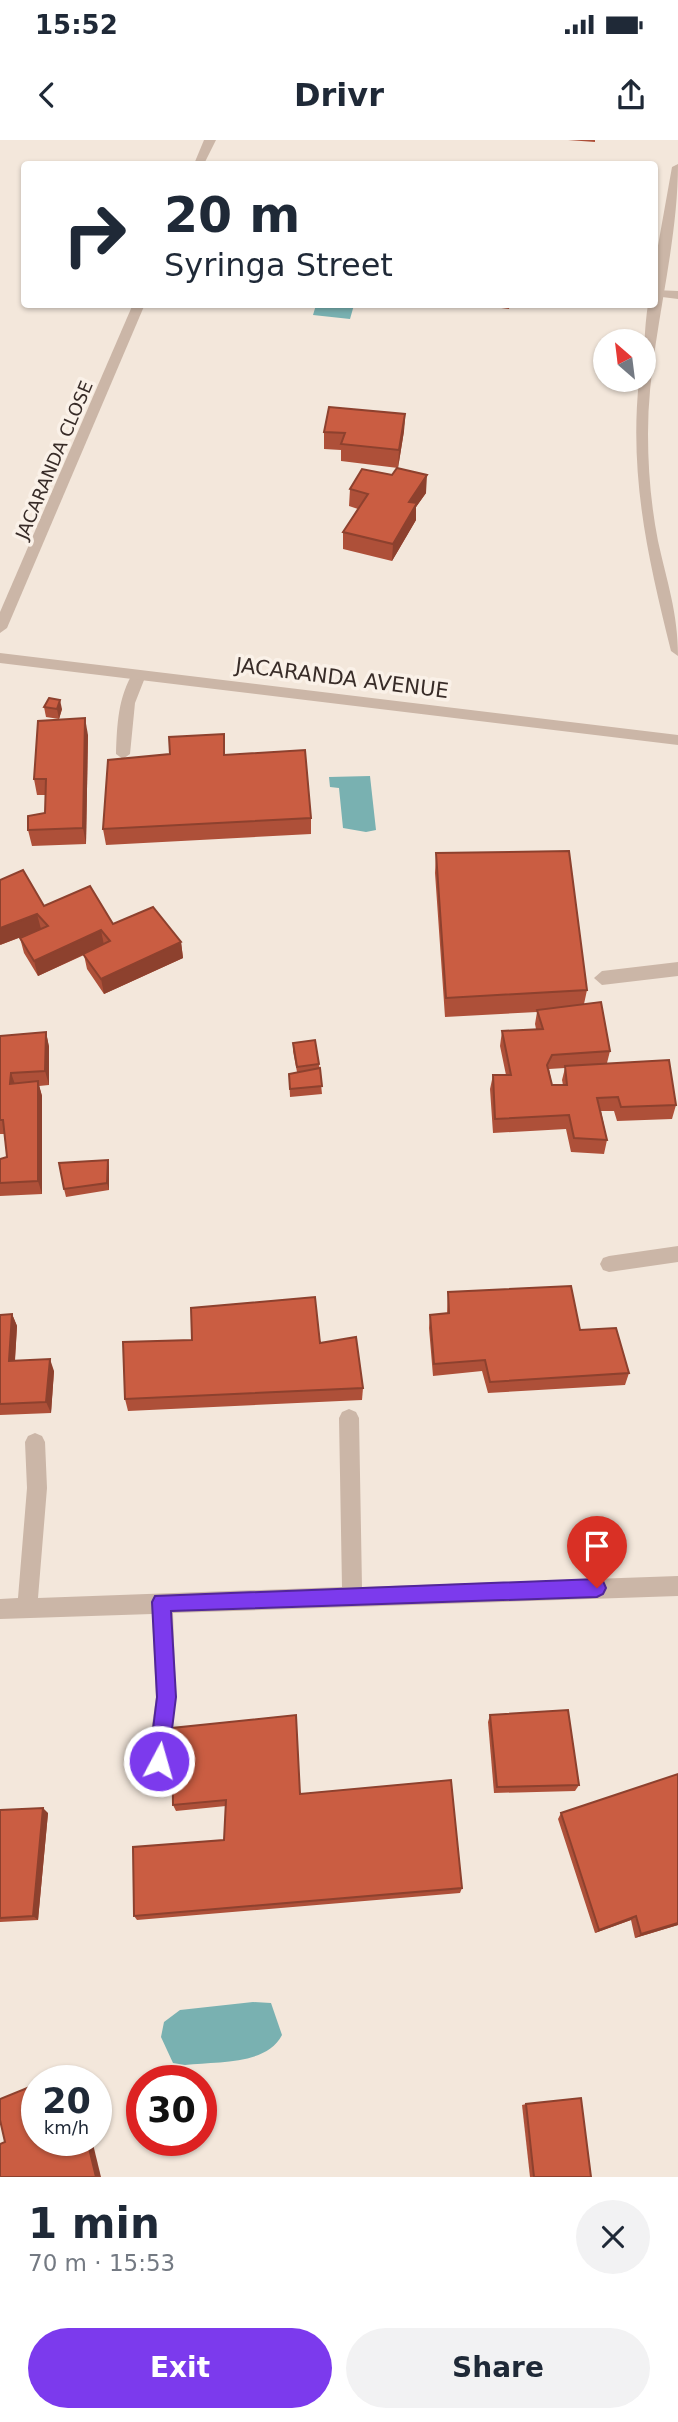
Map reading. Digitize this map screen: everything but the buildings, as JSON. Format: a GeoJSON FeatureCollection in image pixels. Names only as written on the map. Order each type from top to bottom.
{"type":"FeatureCollection","features":[{"type":"Feature","properties":{"kind":"street"},"geometry":{"type":"LineString","coordinates":[[201,161],[210,140]]}},
{"type":"Feature","properties":{"kind":"street"},"geometry":{"type":"LineString","coordinates":[[678,167],[658,293],[678,295]]}},
{"type":"Feature","properties":{"kind":"street","name":"JACARANDA CLOSE"},"geometry":{"type":"LineString","coordinates":[[0,628],[137,308]]}},
{"type":"Feature","properties":{"kind":"street"},"geometry":{"type":"LineString","coordinates":[[656,308],[643,407],[642,468],[648,529],[678,651]]}},
{"type":"Feature","properties":{"kind":"street","name":"JACARANDA AVENUE"},"geometry":{"type":"LineString","coordinates":[[0,658],[678,740]]}},
{"type":"Feature","properties":{"kind":"street"},"geometry":{"type":"LineString","coordinates":[[123,754],[128,699],[139,675]]}},
{"type":"Feature","properties":{"kind":"street"},"geometry":{"type":"LineString","coordinates":[[602,978],[678,969]]}},
{"type":"Feature","properties":{"kind":"street"},"geometry":{"type":"LineString","coordinates":[[610,1264],[678,1254]]}},
{"type":"Feature","properties":{"kind":"street"},"geometry":{"type":"LineString","coordinates":[[349,1418],[352,1595]]}},
{"type":"Feature","properties":{"kind":"street"},"geometry":{"type":"LineString","coordinates":[[27,1608],[37,1488],[35,1442]]}},
{"type":"Feature","properties":{"kind":"street"},"geometry":{"type":"LineString","coordinates":[[0,1609],[678,1586]]}},
{"type":"Feature","properties":{"kind":"street"},"geometry":{"type":"LineString","coordinates":[[159,1761],[166,1697],[162,1602]]}},
{"type":"Feature","properties":{"kind":"water"},"geometry":{"type":"Polygon","coordinates":[[[315,308],[353,308],[350,319],[313,315],[315,308]]]}},
{"type":"Feature","properties":{"kind":"water"},"geometry":{"type":"Polygon","coordinates":[[[370,776],[376,830],[366,832],[343,828],[339,788],[330,787],[329,777],[370,776]]]}},
{"type":"Feature","properties":{"kind":"water"},"geometry":{"type":"Polygon","coordinates":[[[253,2002],[271,2003],[282,2035],[275,2045],[252,2057],[225,2062],[185,2065],[173,2063],[161,2037],[164,2022],[180,2010],[253,2002]]]}},
{"type":"Feature","properties":{"kind":"route"},"geometry":{"type":"LineString","coordinates":[[159,1761],[166,1697],[166,1647],[162,1602],[597,1588]]}}]}
